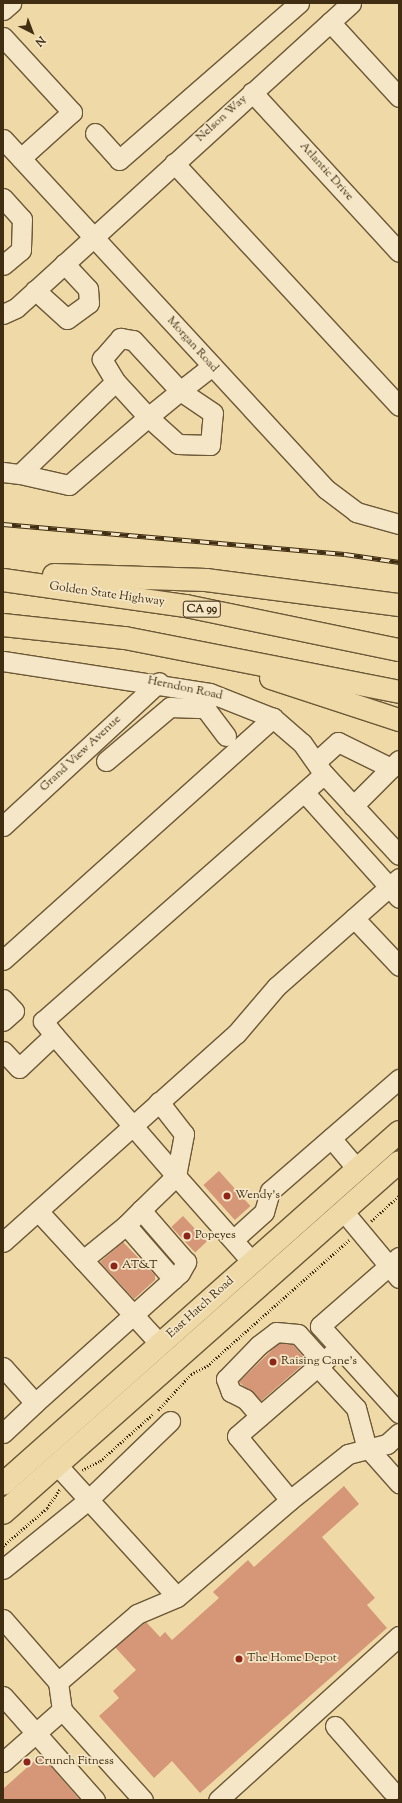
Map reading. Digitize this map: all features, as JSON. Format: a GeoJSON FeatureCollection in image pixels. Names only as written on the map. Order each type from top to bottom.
{"type":"FeatureCollection","features":[{"type":"Feature","properties":{"kind":"main road"},"geometry":{"type":"LineString","coordinates":[[3,573],[206,580],[399,605]]}},
{"type":"Feature","properties":{"kind":"main road","name":"Golden State Highway"},"geometry":{"type":"LineString","coordinates":[[3,580],[186,606],[399,650]]}},
{"type":"Feature","properties":{"kind":"main road"},"geometry":{"type":"LineString","coordinates":[[3,625],[125,638],[399,692]]}},
{"type":"Feature","properties":{"kind":"main road"},"geometry":{"type":"LineString","coordinates":[[341,638],[399,644]]}},
{"type":"Feature","properties":{"kind":"main road"},"geometry":{"type":"LineString","coordinates":[[206,654],[298,688],[399,720]]}},
{"type":"Feature","properties":{"kind":"main road","name":"East Hatch Road"},"geometry":{"type":"LineString","coordinates":[[5,1479],[399,1132]]}},
{"type":"Feature","properties":{"kind":"main road","name":"East Hatch Road"},"geometry":{"type":"LineString","coordinates":[[3,1513],[63,1473],[399,1162]]}},
{"type":"Feature","properties":{"kind":"street"},"geometry":{"type":"LineString","coordinates":[[3,10],[11,3]]}},
{"type":"Feature","properties":{"kind":"street"},"geometry":{"type":"LineString","coordinates":[[95,133],[119,160],[299,3]]}},
{"type":"Feature","properties":{"kind":"street","name":"Nelson Way"},"geometry":{"type":"LineString","coordinates":[[3,314],[16,308],[93,235],[351,3]]}},
{"type":"Feature","properties":{"kind":"street"},"geometry":{"type":"LineString","coordinates":[[330,22],[399,98]]}},
{"type":"Feature","properties":{"kind":"street"},"geometry":{"type":"LineString","coordinates":[[3,37],[72,112],[21,158]]}},
{"type":"Feature","properties":{"kind":"street","name":"Atlantic Drive"},"geometry":{"type":"LineString","coordinates":[[252,92],[399,252]]}},
{"type":"Feature","properties":{"kind":"street","name":"Morgan Road"},"geometry":{"type":"LineString","coordinates":[[3,139],[326,489],[356,512],[399,524]]}},
{"type":"Feature","properties":{"kind":"street"},"geometry":{"type":"LineString","coordinates":[[174,163],[399,406]]}},
{"type":"Feature","properties":{"kind":"street"},"geometry":{"type":"LineString","coordinates":[[3,198],[22,219],[21,250],[3,265]]}},
{"type":"Feature","properties":{"kind":"street"},"geometry":{"type":"LineString","coordinates":[[35,290],[67,319],[89,303],[88,290],[64,263]]}},
{"type":"Feature","properties":{"kind":"street"},"geometry":{"type":"LineString","coordinates":[[126,337],[180,392],[213,413],[210,445],[178,444],[148,417],[115,380],[102,359],[120,338],[126,337]]}},
{"type":"Feature","properties":{"kind":"street"},"geometry":{"type":"LineString","coordinates":[[12,473],[69,485],[148,417],[212,366]]}},
{"type":"Feature","properties":{"kind":"street"},"geometry":{"type":"LineString","coordinates":[[12,473],[115,380]]}},
{"type":"Feature","properties":{"kind":"street","name":"Herndon Road"},"geometry":{"type":"LineString","coordinates":[[3,661],[158,682],[208,700],[273,718],[321,767],[399,855]]}},
{"type":"Feature","properties":{"kind":"street","name":"Grand View Avenue"},"geometry":{"type":"LineString","coordinates":[[7,817],[158,682]]}},
{"type":"Feature","properties":{"kind":"street"},"geometry":{"type":"LineString","coordinates":[[144,696],[160,713]]}},
{"type":"Feature","properties":{"kind":"street"},"geometry":{"type":"LineString","coordinates":[[106,761],[160,713],[183,705],[208,700],[226,736]]}},
{"type":"Feature","properties":{"kind":"street"},"geometry":{"type":"LineString","coordinates":[[3,960],[273,718]]}},
{"type":"Feature","properties":{"kind":"street"},"geometry":{"type":"LineString","coordinates":[[252,1262],[43,1021],[304,792],[338,742],[395,764],[354,806]]}},
{"type":"Feature","properties":{"kind":"street"},"geometry":{"type":"LineString","coordinates":[[3,1242],[236,1034],[276,987],[354,918],[396,888],[304,792]]}},
{"type":"Feature","properties":{"kind":"street"},"geometry":{"type":"LineString","coordinates":[[354,918],[399,966]]}},
{"type":"Feature","properties":{"kind":"street"},"geometry":{"type":"LineString","coordinates":[[3,999],[14,1011],[3,1021]]}},
{"type":"Feature","properties":{"kind":"street"},"geometry":{"type":"LineString","coordinates":[[3,1051],[19,1068],[54,1035]]}},
{"type":"Feature","properties":{"kind":"street"},"geometry":{"type":"LineString","coordinates":[[233,1240],[264,1212],[270,1191],[399,1079]]}},
{"type":"Feature","properties":{"kind":"street"},"geometry":{"type":"LineString","coordinates":[[83,1260],[126,1225],[176,1176],[184,1134],[159,1102]]}},
{"type":"Feature","properties":{"kind":"street"},"geometry":{"type":"LineString","coordinates":[[331,1138],[357,1169]]}},
{"type":"Feature","properties":{"kind":"street"},"geometry":{"type":"LineString","coordinates":[[3,1433],[173,1279],[186,1262],[142,1210]]}},
{"type":"Feature","properties":{"kind":"street"},"geometry":{"type":"LineString","coordinates":[[38,1211],[160,1344]]}},
{"type":"Feature","properties":{"kind":"street"},"geometry":{"type":"LineString","coordinates":[[344,1212],[360,1231],[396,1267],[320,1326],[399,1413]]}},
{"type":"Feature","properties":{"kind":"street"},"geometry":{"type":"LineString","coordinates":[[126,1225],[173,1279]]}},
{"type":"Feature","properties":{"kind":"street"},"geometry":{"type":"LineString","coordinates":[[260,1416],[245,1399],[231,1392],[226,1379],[259,1346],[276,1332],[298,1334],[356,1408],[366,1446],[399,1483]]}},
{"type":"Feature","properties":{"kind":"street"},"geometry":{"type":"LineString","coordinates":[[290,1500],[237,1436],[339,1348]]}},
{"type":"Feature","properties":{"kind":"street"},"geometry":{"type":"LineString","coordinates":[[3,1367],[35,1403]]}},
{"type":"Feature","properties":{"kind":"street"},"geometry":{"type":"LineString","coordinates":[[3,1569],[88,1500],[170,1421]]}},
{"type":"Feature","properties":{"kind":"street"},"geometry":{"type":"LineString","coordinates":[[58,1682],[137,1614],[177,1597],[290,1500],[348,1454],[366,1446],[387,1444],[399,1433]]}},
{"type":"Feature","properties":{"kind":"street"},"geometry":{"type":"LineString","coordinates":[[63,1473],[177,1597]]}},
{"type":"Feature","properties":{"kind":"street"},"geometry":{"type":"LineString","coordinates":[[3,1619],[58,1682],[62,1710],[143,1800]]}},
{"type":"Feature","properties":{"kind":"street"},"geometry":{"type":"LineString","coordinates":[[218,1800],[399,1636]]}},
{"type":"Feature","properties":{"kind":"street"},"geometry":{"type":"LineString","coordinates":[[3,1696],[95,1800]]}},
{"type":"Feature","properties":{"kind":"street"},"geometry":{"type":"LineString","coordinates":[[3,1762],[62,1710]]}},
{"type":"Feature","properties":{"kind":"street"},"geometry":{"type":"LineString","coordinates":[[335,1726],[394,1790]]}},
{"type":"Feature","properties":{"kind":"path"},"geometry":{"type":"LineString","coordinates":[[3,1546],[47,1508],[63,1473],[100,1461],[167,1401],[191,1374],[207,1366],[399,1196]]}},
{"type":"Feature","properties":{"kind":"building","name":"Wendy's"},"geometry":{"type":"Polygon","coordinates":[[[219,1171],[250,1206],[235,1220],[203,1185],[219,1171]]]}},
{"type":"Feature","properties":{"kind":"building","name":"Popeyes"},"geometry":{"type":"Polygon","coordinates":[[[183,1216],[207,1242],[195,1253],[171,1227],[183,1216]]]}},
{"type":"Feature","properties":{"kind":"building"},"geometry":{"type":"Polygon","coordinates":[[[123,1242],[155,1275],[155,1280],[134,1299],[100,1262],[123,1242]]]}},
{"type":"Feature","properties":{"kind":"building"},"geometry":{"type":"Polygon","coordinates":[[[279,1343],[293,1345],[307,1361],[261,1401],[239,1382],[279,1343]]]}},
{"type":"Feature","properties":{"kind":"building","name":"The Home Depot"},"geometry":{"type":"Polygon","coordinates":[[[344,1486],[359,1504],[322,1537],[375,1598],[367,1605],[387,1628],[200,1793],[172,1761],[154,1778],[99,1716],[119,1698],[113,1691],[136,1670],[115,1647],[146,1622],[160,1637],[165,1632],[172,1640],[219,1598],[213,1592],[248,1560],[254,1567],[344,1486]]]}},
{"type":"Feature","properties":{"kind":"building"},"geometry":{"type":"Polygon","coordinates":[[[41,1755],[80,1800],[3,1800],[3,1789],[41,1755]]]}},
{"type":"Feature","properties":{"kind":"railway"},"geometry":{"type":"LineString","coordinates":[[3,524],[345,554],[399,562]]}},
{"type":"Feature","properties":{"kind":"place","name":"Wendy's"},"geometry":{"type":"Point","coordinates":[227,1196]}},
{"type":"Feature","properties":{"kind":"place","name":"Popeyes"},"geometry":{"type":"Point","coordinates":[187,1236]}},
{"type":"Feature","properties":{"kind":"place","name":"AT&T"},"geometry":{"type":"Point","coordinates":[114,1266]}},
{"type":"Feature","properties":{"kind":"place","name":"Raising Cane's"},"geometry":{"type":"Point","coordinates":[273,1362]}},
{"type":"Feature","properties":{"kind":"place","name":"The Home Depot"},"geometry":{"type":"Point","coordinates":[239,1659]}},
{"type":"Feature","properties":{"kind":"place","name":"Crunch Fitness"},"geometry":{"type":"Point","coordinates":[27,1762]}}]}
